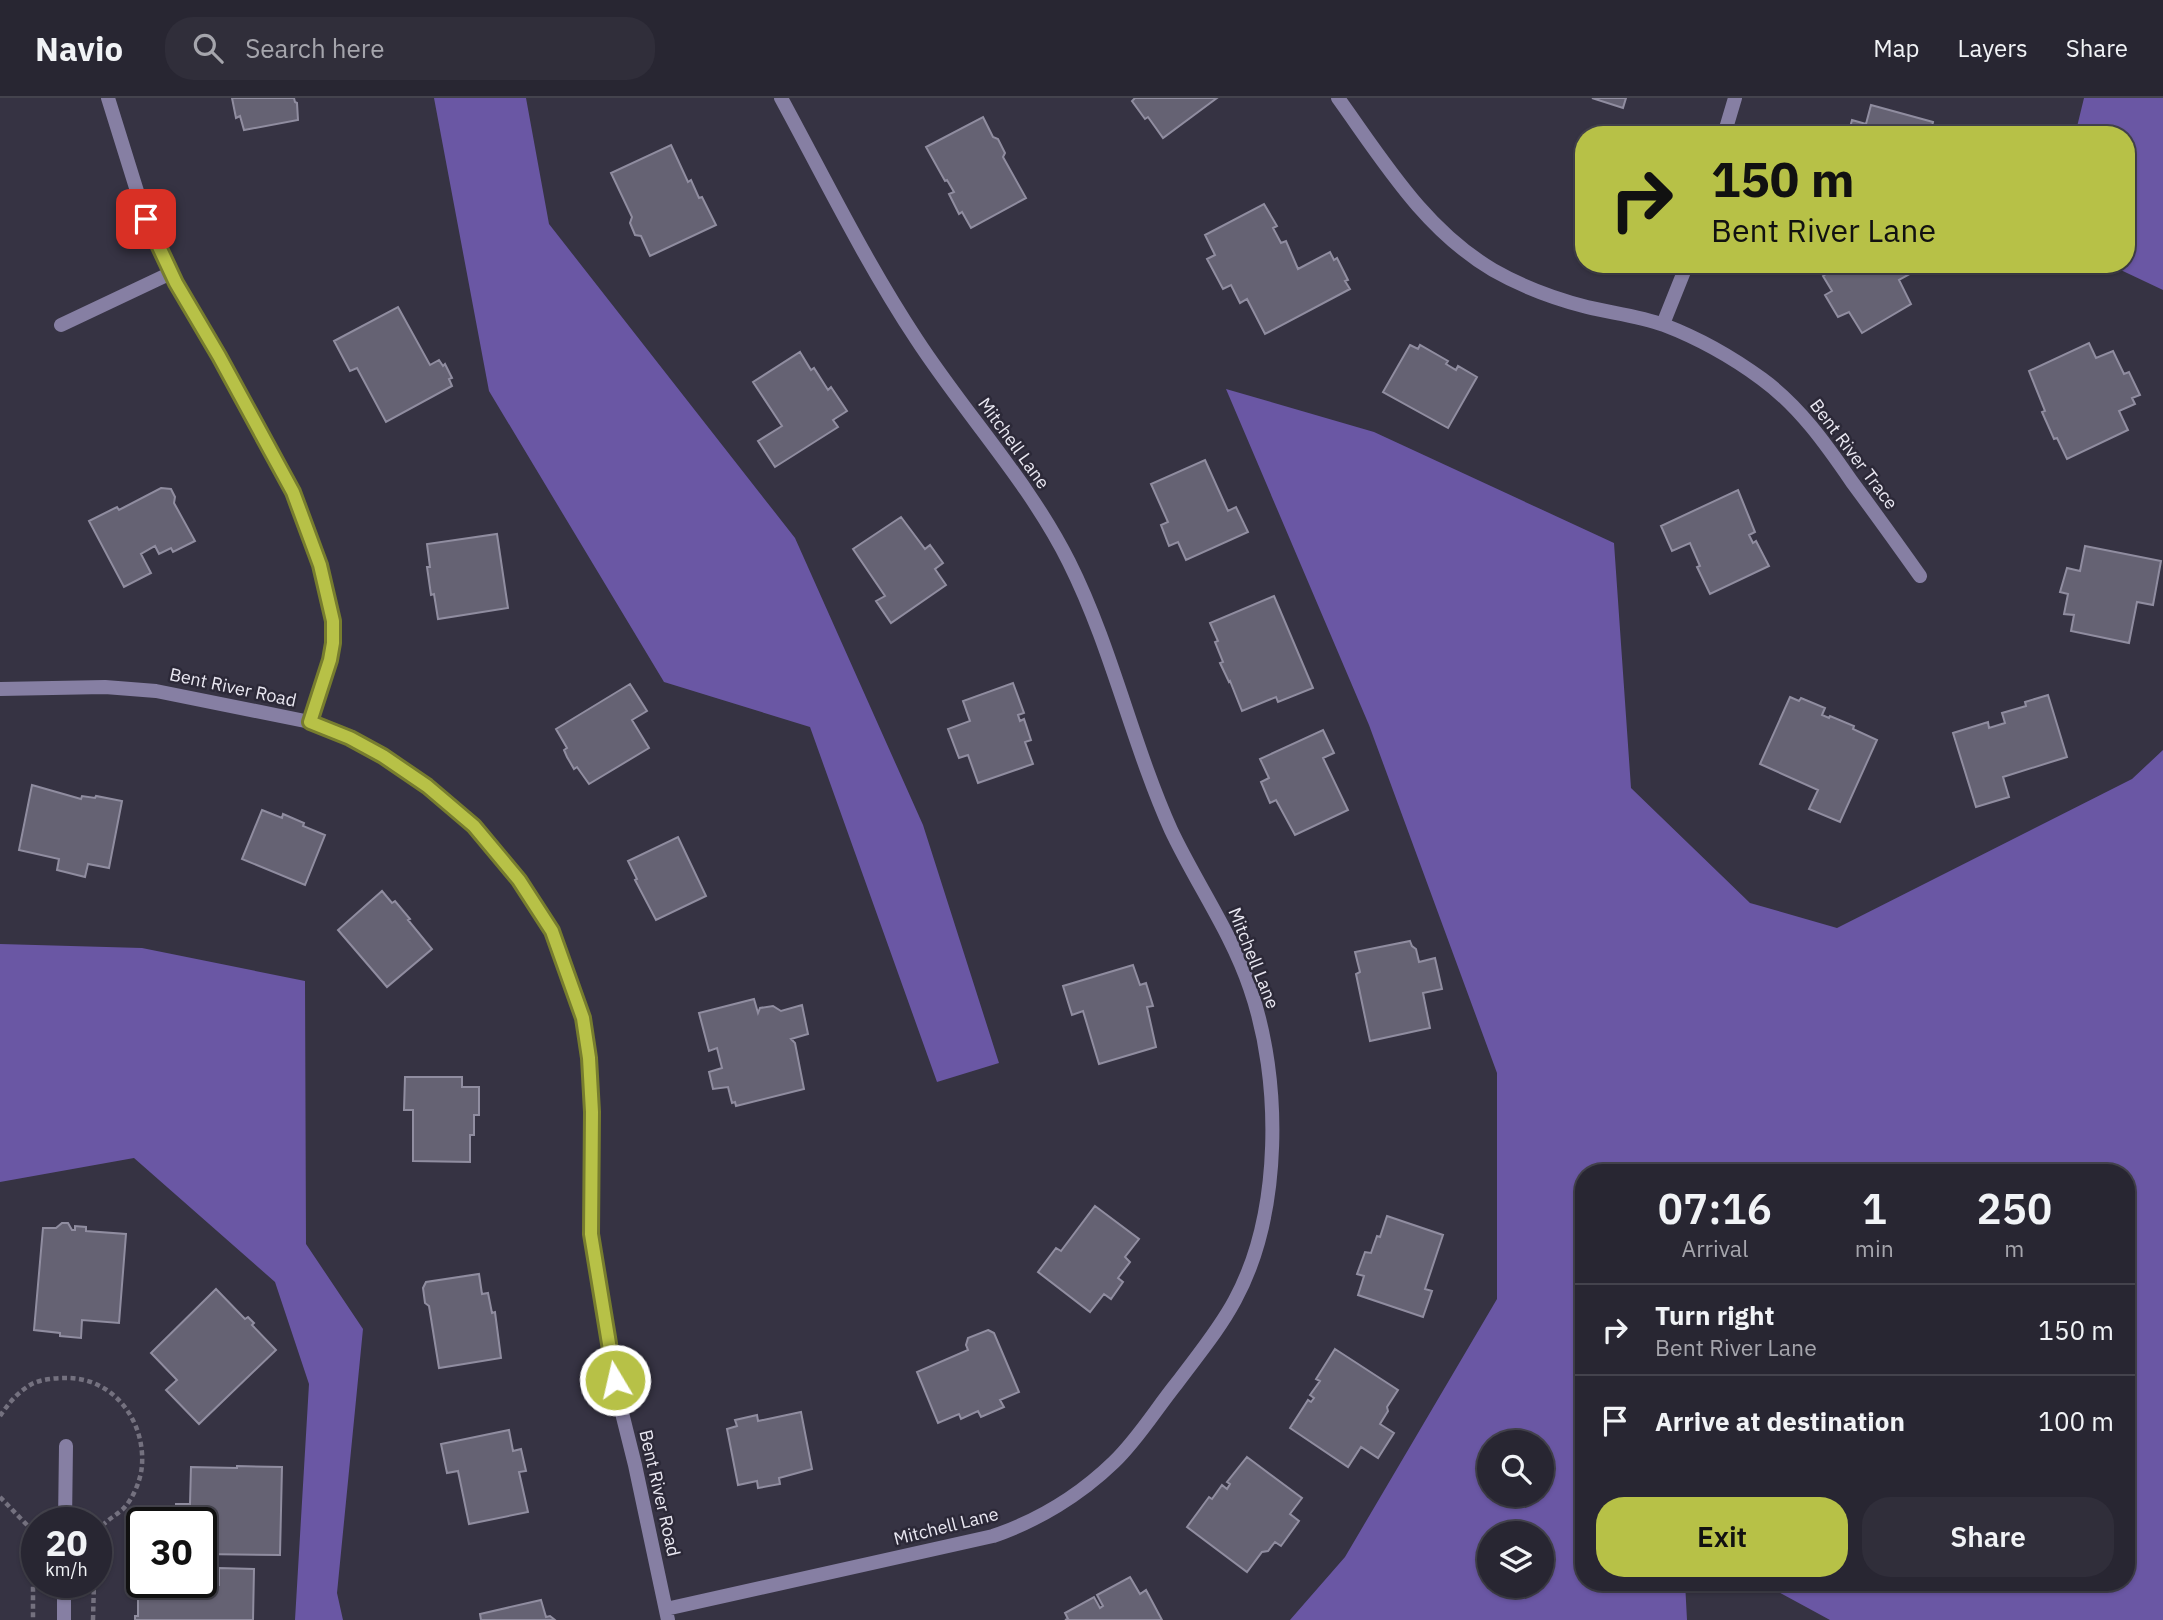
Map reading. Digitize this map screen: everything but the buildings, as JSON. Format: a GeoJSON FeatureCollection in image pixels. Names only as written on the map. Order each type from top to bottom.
{"type":"FeatureCollection","features":[{"type":"Feature","properties":{"kind":"street"},"geometry":{"type":"LineString","coordinates":[[108,98],[146,219],[171,273],[293,492],[320,565],[333,621],[333,643],[310,722]]}},
{"type":"Feature","properties":{"kind":"street","name":"Mitchell Lane"},"geometry":{"type":"LineString","coordinates":[[667,1615],[993,1536],[1019,1527],[1050,1511],[1114,1461],[1220,1325],[1254,1259],[1268,1198],[1271,1152],[1269,1074],[1262,1029],[1250,987],[1232,945],[1171,829],[1095,618],[1068,560],[1038,509],[917,341],[863,251],[780,98]]}},
{"type":"Feature","properties":{"kind":"street","name":"Bent River Trace"},"geometry":{"type":"LineString","coordinates":[[1338,98],[1424,215],[1493,270],[1533,289],[1584,306],[1662,324],[1715,349],[1762,379],[1795,407],[1823,440],[1920,576]]}},
{"type":"Feature","properties":{"kind":"street"},"geometry":{"type":"LineString","coordinates":[[1727,126],[1735,98]]}},
{"type":"Feature","properties":{"kind":"street"},"geometry":{"type":"LineString","coordinates":[[61,325],[171,273]]}},
{"type":"Feature","properties":{"kind":"street"},"geometry":{"type":"LineString","coordinates":[[1662,324],[1682,273]]}},
{"type":"Feature","properties":{"kind":"street","name":"Bent River Road"},"geometry":{"type":"LineString","coordinates":[[0,689],[105,687],[156,691],[310,722],[350,738],[383,756],[427,786],[474,826],[519,880],[552,931],[583,1018],[589,1058],[592,1112],[591,1234],[620,1405],[667,1615]]}},
{"type":"Feature","properties":{"kind":"street"},"geometry":{"type":"LineString","coordinates":[[65,1507],[66,1446]]}},
{"type":"Feature","properties":{"kind":"street"},"geometry":{"type":"LineString","coordinates":[[64,1598],[64,1620]]}},
{"type":"Feature","properties":{"kind":"path"},"geometry":{"type":"LineString","coordinates":[[0,1416],[11,1400],[31,1384],[55,1378],[77,1378],[95,1383],[113,1394],[127,1409],[138,1428],[142,1468],[138,1483],[124,1508],[112,1517]]}},
{"type":"Feature","properties":{"kind":"path"},"geometry":{"type":"LineString","coordinates":[[0,1497],[28,1526],[33,1540],[33,1620]]}},
{"type":"Feature","properties":{"kind":"path"},"geometry":{"type":"LineString","coordinates":[[93,1620],[94,1598]]}},
{"type":"Feature","properties":{"kind":"shaded area"},"geometry":{"type":"Polygon","coordinates":[[[434,98],[526,98],[549,224],[795,538],[923,825],[999,1063],[937,1082],[810,727],[664,682],[489,391],[434,98]]]}},
{"type":"Feature","properties":{"kind":"shaded area"},"geometry":{"type":"Polygon","coordinates":[[[2084,98],[2163,98],[2163,290],[2127,273],[2135,273],[2135,126],[2077,126],[2084,98]]]}},
{"type":"Feature","properties":{"kind":"shaded area"},"geometry":{"type":"Polygon","coordinates":[[[1226,389],[1374,432],[1614,543],[1631,788],[1750,903],[1837,928],[2132,779],[2163,750],[2163,1620],[1830,1620],[1777,1591],[2135,1591],[2135,1164],[1575,1164],[1575,1591],[1685,1591],[1687,1620],[1290,1620],[1345,1557],[1497,1299],[1497,1073],[1369,725],[1226,389]]]}},
{"type":"Feature","properties":{"kind":"shaded area"},"geometry":{"type":"Polygon","coordinates":[[[0,944],[142,948],[305,981],[306,1244],[363,1329],[337,1593],[343,1620],[295,1620],[309,1384],[275,1282],[134,1158],[0,1182],[0,944]]]}},
{"type":"Feature","properties":{"kind":"route"},"geometry":{"type":"LineString","coordinates":[[146,219],[176,283],[293,492],[320,565],[333,621],[333,643],[310,722],[350,738],[383,756],[427,786],[474,826],[519,880],[552,931],[583,1018],[589,1058],[592,1112],[591,1234],[615,1380]]}}]}
